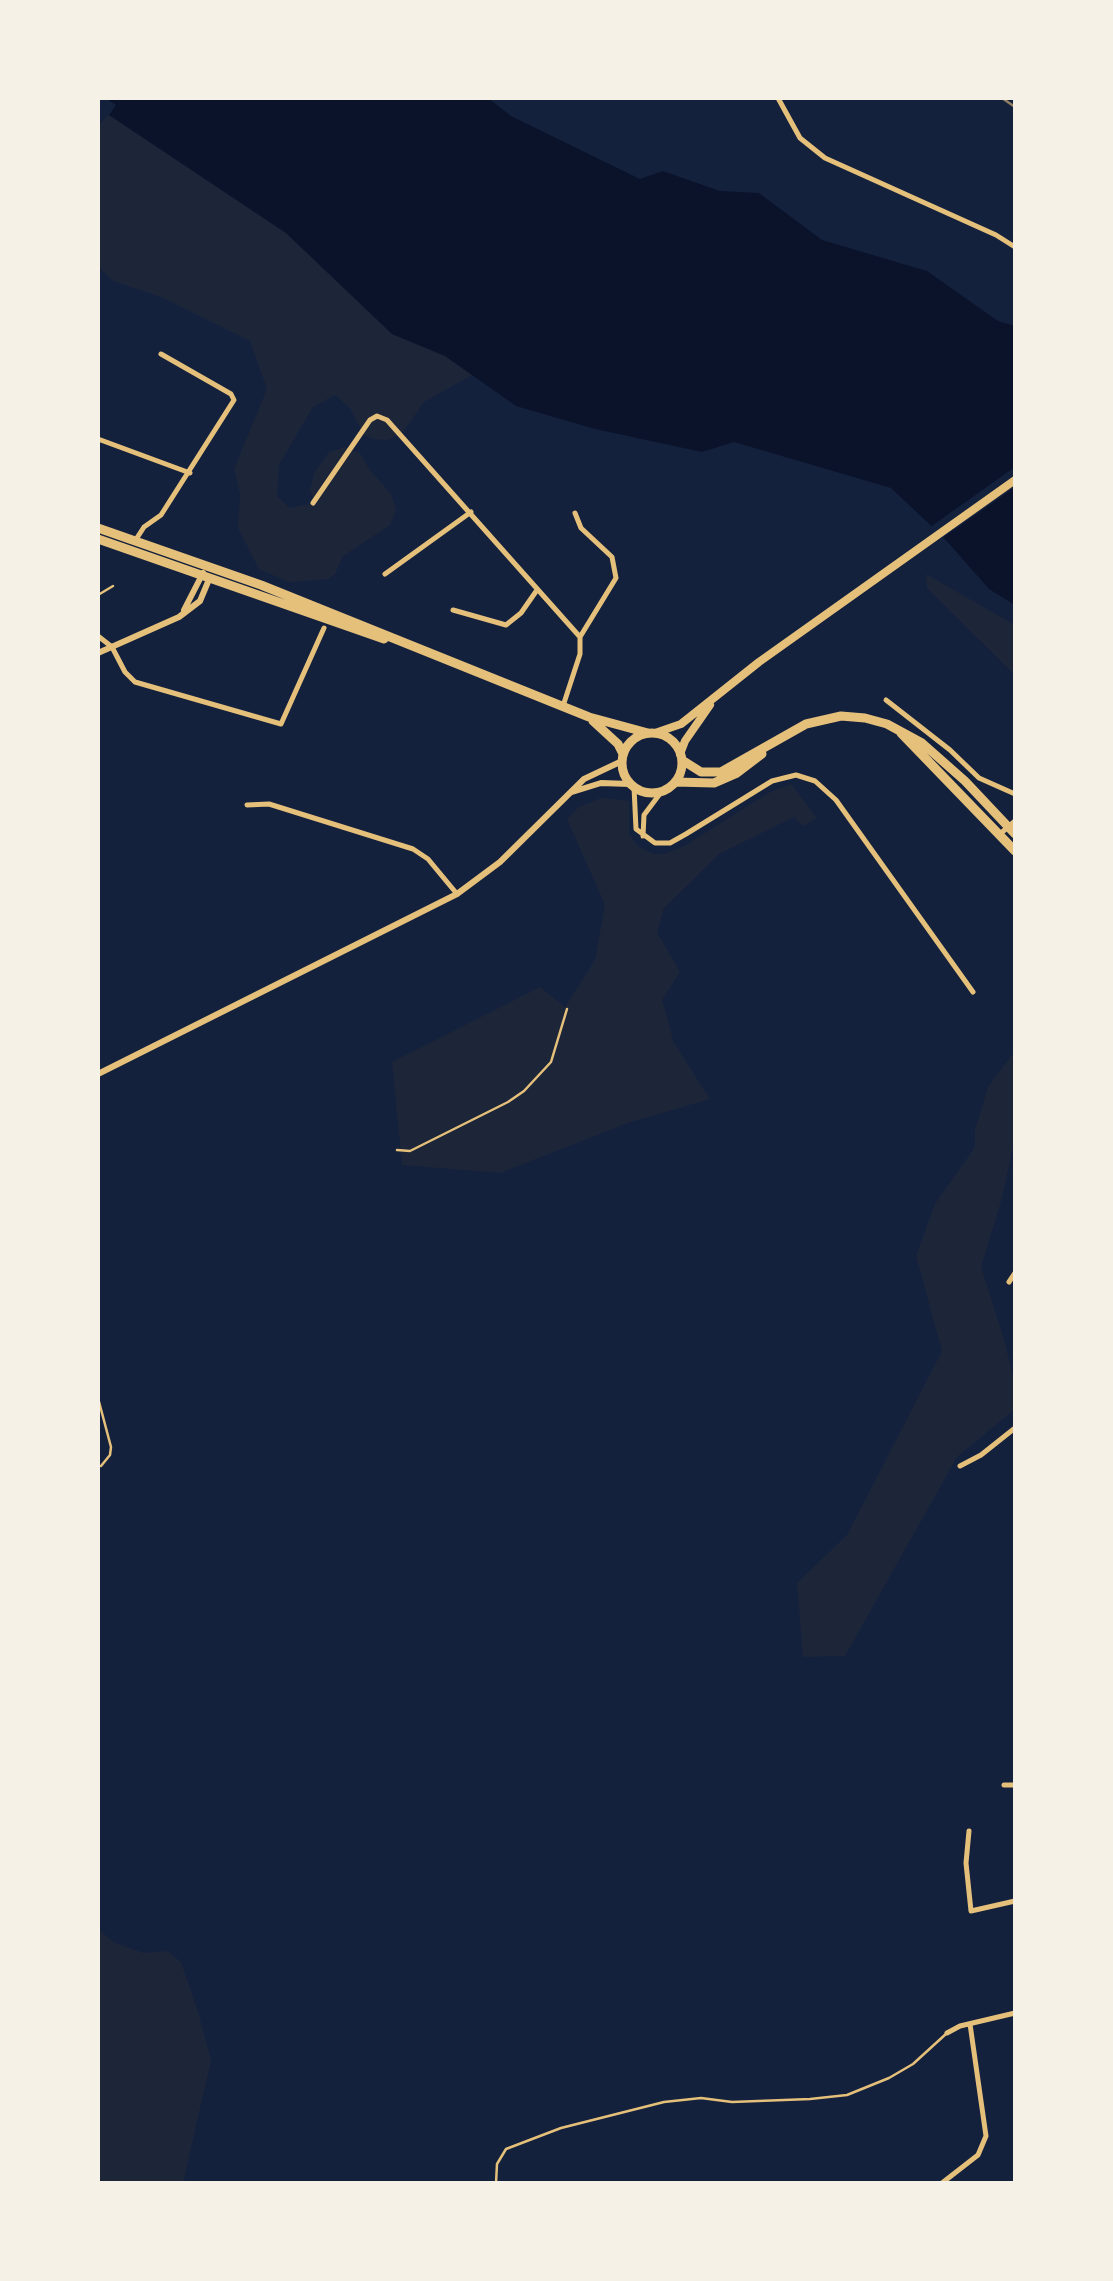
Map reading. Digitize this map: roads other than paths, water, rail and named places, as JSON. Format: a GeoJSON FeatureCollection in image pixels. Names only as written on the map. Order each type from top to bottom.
{"type":"FeatureCollection","features":[{"type":"Feature","properties":{"kind":"highway"},"geometry":{"type":"LineString","coordinates":[[98,527],[210,567],[589,717],[668,738],[681,757],[701,772],[721,772],[806,724],[841,716],[865,718],[911,734],[942,759],[1013,827]]}},
{"type":"Feature","properties":{"kind":"highway"},"geometry":{"type":"LineString","coordinates":[[98,539],[330,622],[400,642]]}},
{"type":"Feature","properties":{"kind":"highway"},"geometry":{"type":"LineString","coordinates":[[589,717],[609,734],[623,758],[624,773],[633,785],[648,792],[662,791],[675,782],[715,783],[737,773],[771,745]]}},
{"type":"Feature","properties":{"kind":"highway"},"geometry":{"type":"LineString","coordinates":[[897,729],[1015,851]]}},
{"type":"Feature","properties":{"kind":"highway"},"geometry":{"type":"LineString","coordinates":[[623,758],[630,743],[652,733]]}},
{"type":"Feature","properties":{"kind":"highway"},"geometry":{"type":"LineString","coordinates":[[675,782],[681,757]]}},
{"type":"Feature","properties":{"kind":"main road"},"geometry":{"type":"LineString","coordinates":[[652,733],[681,724],[814,622],[1015,480]]}},
{"type":"Feature","properties":{"kind":"main road"},"geometry":{"type":"LineString","coordinates":[[681,757],[685,741],[716,697]]}},
{"type":"Feature","properties":{"kind":"street"},"geometry":{"type":"LineString","coordinates":[[778,98],[800,138],[825,158],[996,235],[1015,247]]}},
{"type":"Feature","properties":{"kind":"street"},"geometry":{"type":"LineString","coordinates":[[131,550],[144,527],[161,515],[190,473],[234,400],[231,394],[161,354]]}},
{"type":"Feature","properties":{"kind":"street"},"geometry":{"type":"LineString","coordinates":[[313,503],[363,427],[377,416],[387,420],[580,637]]}},
{"type":"Feature","properties":{"kind":"street"},"geometry":{"type":"LineString","coordinates":[[98,439],[190,473]]}},
{"type":"Feature","properties":{"kind":"street"},"geometry":{"type":"LineString","coordinates":[[385,575],[471,512]]}},
{"type":"Feature","properties":{"kind":"street"},"geometry":{"type":"LineString","coordinates":[[563,706],[580,654],[580,637],[616,578],[612,557],[581,528],[575,513]]}},
{"type":"Feature","properties":{"kind":"street"},"geometry":{"type":"LineString","coordinates":[[180,617],[210,567]]}},
{"type":"Feature","properties":{"kind":"street"},"geometry":{"type":"LineString","coordinates":[[98,653],[180,617],[200,601],[205,577]]}},
{"type":"Feature","properties":{"kind":"street"},"geometry":{"type":"LineString","coordinates":[[453,610],[506,625],[521,613],[537,590]]}},
{"type":"Feature","properties":{"kind":"street"},"geometry":{"type":"LineString","coordinates":[[98,636],[112,647],[125,672],[135,682],[281,724],[324,628]]}},
{"type":"Feature","properties":{"kind":"street"},"geometry":{"type":"LineString","coordinates":[[886,700],[950,750],[979,778],[1015,794]]}},
{"type":"Feature","properties":{"kind":"street"},"geometry":{"type":"LineString","coordinates":[[98,1074],[457,894],[500,862],[584,779],[623,758]]}},
{"type":"Feature","properties":{"kind":"street"},"geometry":{"type":"LineString","coordinates":[[567,794],[601,783],[633,785],[636,829],[655,843],[670,843],[772,781],[796,775],[815,781],[836,800],[973,992]]}},
{"type":"Feature","properties":{"kind":"street"},"geometry":{"type":"LineString","coordinates":[[643,836],[645,815],[662,791]]}},
{"type":"Feature","properties":{"kind":"street"},"geometry":{"type":"LineString","coordinates":[[247,805],[269,804],[413,849],[428,859],[457,894]]}},
{"type":"Feature","properties":{"kind":"street"},"geometry":{"type":"LineString","coordinates":[[1000,834],[1013,827]]}},
{"type":"Feature","properties":{"kind":"street"},"geometry":{"type":"LineString","coordinates":[[1009,1282],[1015,1273]]}},
{"type":"Feature","properties":{"kind":"street"},"geometry":{"type":"LineString","coordinates":[[960,1466],[981,1455],[1015,1428]]}},
{"type":"Feature","properties":{"kind":"street"},"geometry":{"type":"LineString","coordinates":[[1004,1785],[1015,1785]]}},
{"type":"Feature","properties":{"kind":"street"},"geometry":{"type":"LineString","coordinates":[[969,1831],[965,1863],[971,1912],[1015,1901]]}},
{"type":"Feature","properties":{"kind":"street"},"geometry":{"type":"LineString","coordinates":[[947,2033],[970,2024],[1015,2013]]}},
{"type":"Feature","properties":{"kind":"street"},"geometry":{"type":"LineString","coordinates":[[942,2183],[978,2155],[986,2136],[970,2024]]}},
{"type":"Feature","properties":{"kind":"lane"},"geometry":{"type":"LineString","coordinates":[[98,595],[113,586]]}},
{"type":"Feature","properties":{"kind":"lane"},"geometry":{"type":"LineString","coordinates":[[397,1150],[410,1151],[508,1102],[524,1091],[551,1062],[567,1009]]}},
{"type":"Feature","properties":{"kind":"lane"},"geometry":{"type":"LineString","coordinates":[[98,1398],[111,1447],[110,1455],[101,1466]]}},
{"type":"Feature","properties":{"kind":"lane"},"geometry":{"type":"LineString","coordinates":[[496,2183],[498,2164],[506,2149],[561,2128],[664,2102],[701,2098],[732,2102],[847,2095],[889,2078],[913,2064],[947,2033]]}},
{"type":"Feature","properties":{"kind":"railway"},"geometry":{"type":"LineString","coordinates":[[1002,98],[1015,107]]}}]}
